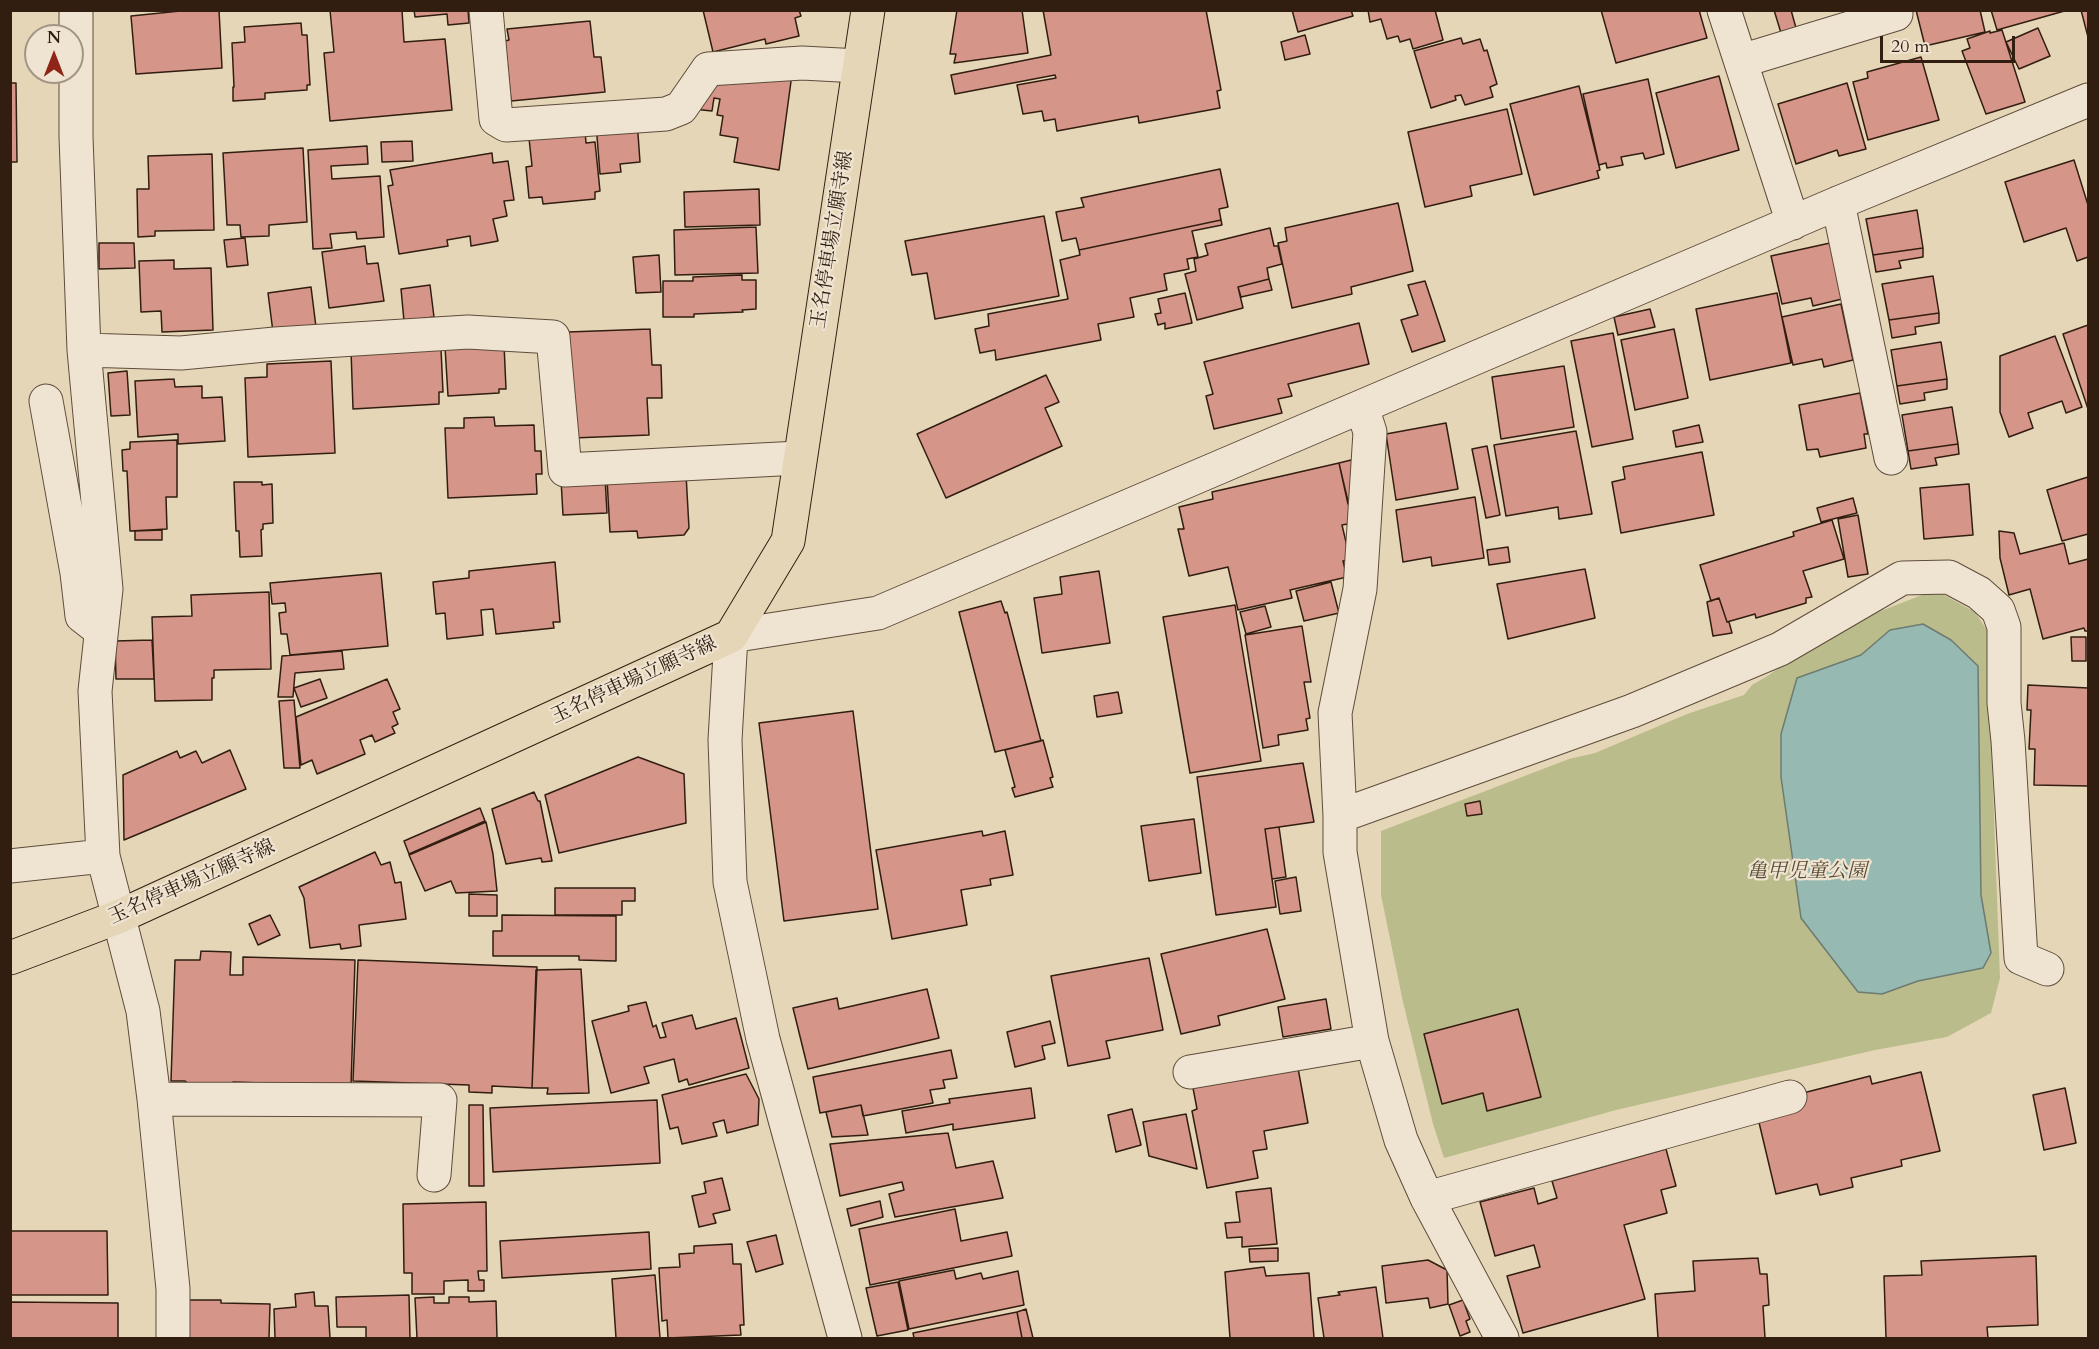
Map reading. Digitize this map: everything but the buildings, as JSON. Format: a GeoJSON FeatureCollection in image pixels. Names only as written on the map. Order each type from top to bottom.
{"type":"FeatureCollection","features":[{"type":"Feature","properties":{"kind":"main road","name":"玉名停車場立願寺線"},"geometry":{"type":"LineString","coordinates":[[10,958],[118,917],[731,636],[788,542],[868,10]]}},
{"type":"Feature","properties":{"kind":"street"},"geometry":{"type":"LineString","coordinates":[[76,10],[76,137],[84,350],[106,590],[95,691],[103,856],[143,1011],[154,1099],[172,1289],[173,1338]]}},
{"type":"Feature","properties":{"kind":"street"},"geometry":{"type":"LineString","coordinates":[[486,10],[496,119],[506,125],[666,114],[681,108],[708,69],[802,63],[859,66]]}},
{"type":"Feature","properties":{"kind":"street"},"geometry":{"type":"LineString","coordinates":[[1724,10],[1792,223]]}},
{"type":"Feature","properties":{"kind":"street"},"geometry":{"type":"LineString","coordinates":[[1741,61],[1896,14]]}},
{"type":"Feature","properties":{"kind":"street"},"geometry":{"type":"LineString","coordinates":[[845,1338],[763,1039],[730,882],[725,740],[731,636],[878,613],[1838,203],[2088,100]]}},
{"type":"Feature","properties":{"kind":"street"},"geometry":{"type":"LineString","coordinates":[[1838,203],[1891,458]]}},
{"type":"Feature","properties":{"kind":"street"},"geometry":{"type":"LineString","coordinates":[[84,350],[181,353],[275,344],[468,332],[553,337],[565,470],[799,458]]}},
{"type":"Feature","properties":{"kind":"street"},"geometry":{"type":"LineString","coordinates":[[45,401],[77,573],[81,616],[100,630]]}},
{"type":"Feature","properties":{"kind":"street"},"geometry":{"type":"LineString","coordinates":[[1362,407],[1370,432],[1360,590],[1335,713],[1340,852],[1372,1041],[1401,1140],[1427,1198],[1502,1338]]}},
{"type":"Feature","properties":{"kind":"street"},"geometry":{"type":"LineString","coordinates":[[1340,816],[1632,711],[1780,649],[1902,578],[1949,578],[1979,593],[1998,610],[2004,627],[2004,703],[2021,958],[2047,969]]}},
{"type":"Feature","properties":{"kind":"street"},"geometry":{"type":"LineString","coordinates":[[10,866],[103,856]]}},
{"type":"Feature","properties":{"kind":"street"},"geometry":{"type":"LineString","coordinates":[[1190,1072],[1372,1041]]}},
{"type":"Feature","properties":{"kind":"street"},"geometry":{"type":"LineString","coordinates":[[1427,1198],[1790,1097]]}},
{"type":"Feature","properties":{"kind":"street"},"geometry":{"type":"LineString","coordinates":[[154,1099],[440,1100],[434,1175]]}},
{"type":"Feature","properties":{"kind":"green space","name":"亀甲児童公園"},"geometry":{"type":"Polygon","coordinates":[[[1935,590],[1975,612],[1987,630],[2000,978],[1991,1013],[1947,1037],[1875,1050],[1616,1110],[1444,1158],[1433,1124],[1403,1002],[1381,895],[1381,831],[1569,759],[1595,753],[1687,714],[1744,695],[1752,685],[1809,645],[1860,619],[1935,590]]]}},
{"type":"Feature","properties":{"kind":"water"},"geometry":{"type":"Polygon","coordinates":[[[1923,624],[1951,640],[1978,666],[1981,895],[1991,953],[1983,968],[1918,981],[1882,994],[1858,992],[1801,918],[1781,777],[1781,734],[1797,678],[1861,655],[1890,630],[1923,624]]]}}]}
